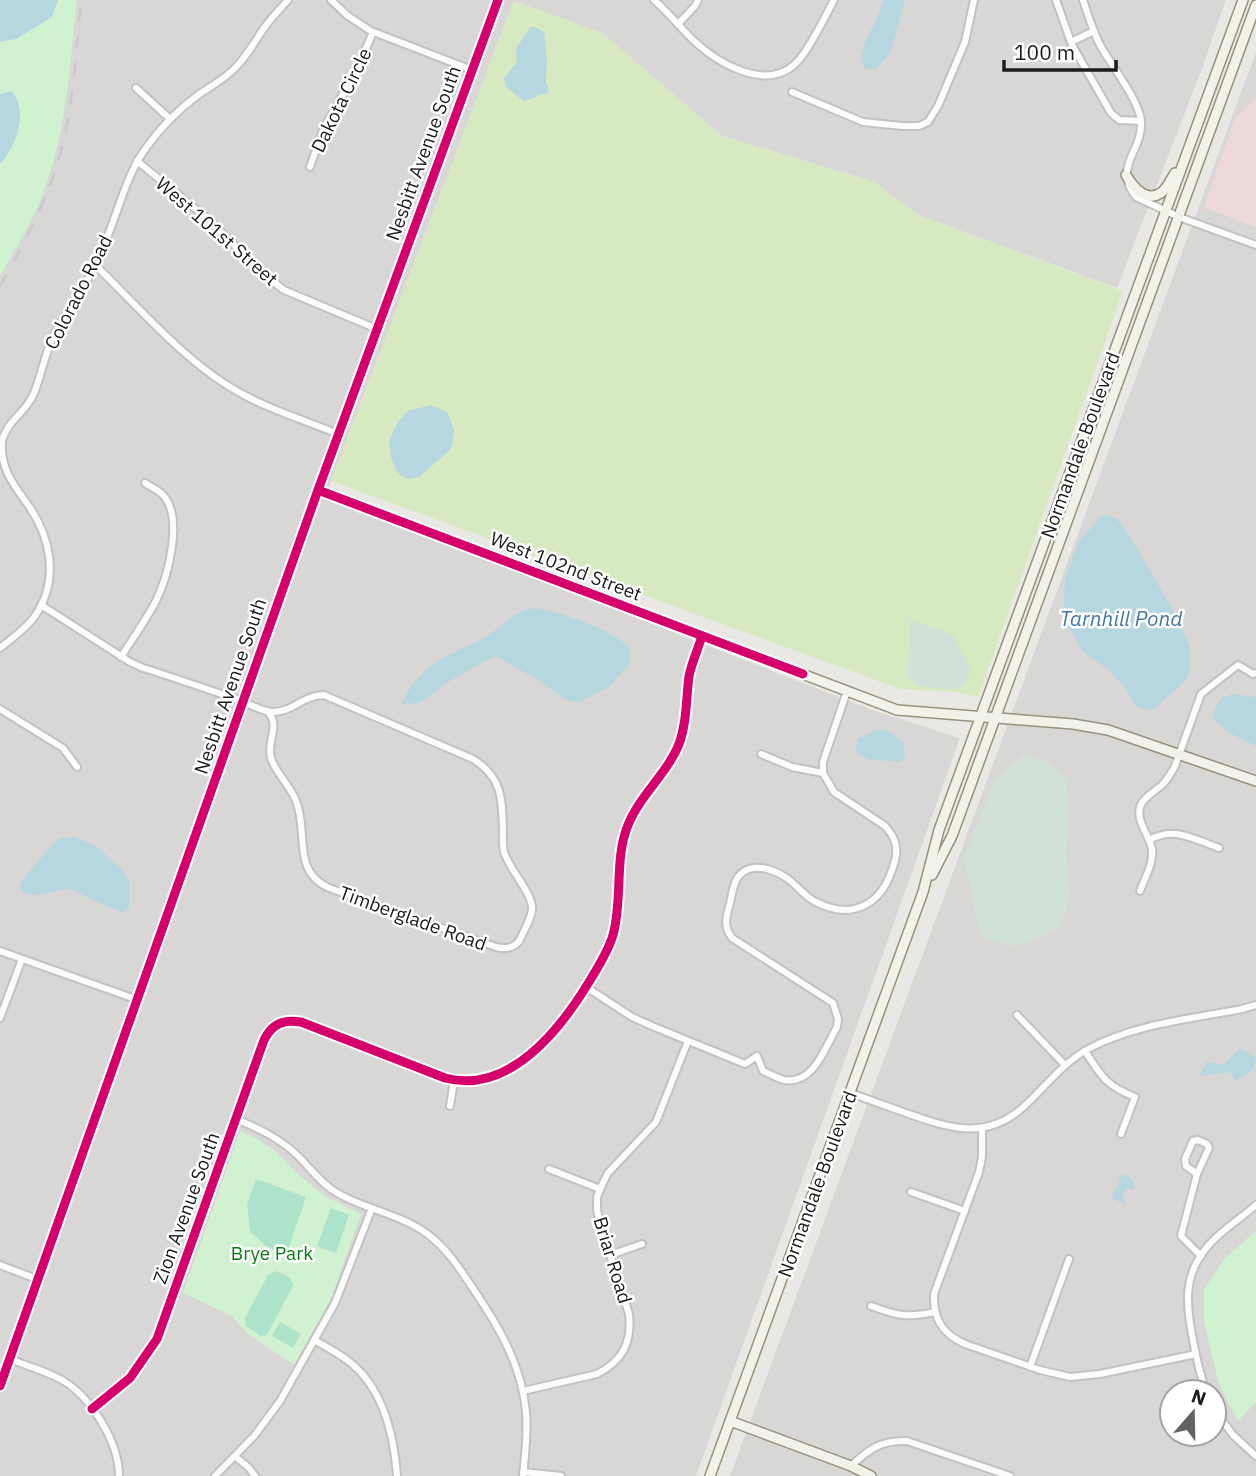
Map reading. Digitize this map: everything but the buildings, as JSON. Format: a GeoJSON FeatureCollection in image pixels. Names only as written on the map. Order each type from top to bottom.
{"type":"FeatureCollection","features":[{"type":"Feature","properties":{"kind":"street","name":"Colorado Road"},"geometry":{"type":"LineString","coordinates":[[0,648],[34,617],[47,589],[50,573],[47,542],[31,509],[3,467],[0,456],[5,432],[33,397],[55,333],[83,288],[108,235],[137,161],[170,119],[237,66],[269,21],[288,0]]}},
{"type":"Feature","properties":{"kind":"street"},"geometry":{"type":"LineString","coordinates":[[331,0],[359,25],[373,32],[472,70]]}},
{"type":"Feature","properties":{"kind":"street","name":"Nesbitt Avenue South"},"geometry":{"type":"LineString","coordinates":[[0,1386],[247,703],[317,490],[498,0]]}},
{"type":"Feature","properties":{"kind":"street"},"geometry":{"type":"LineString","coordinates":[[654,0],[690,38],[720,60],[754,74],[774,75],[784,72],[800,60],[834,0]]}},
{"type":"Feature","properties":{"kind":"street"},"geometry":{"type":"LineString","coordinates":[[678,24],[698,0]]}},
{"type":"Feature","properties":{"kind":"street"},"geometry":{"type":"LineString","coordinates":[[792,92],[863,122],[902,126],[928,122],[938,106],[965,42],[974,0]]}},
{"type":"Feature","properties":{"kind":"street"},"geometry":{"type":"LineString","coordinates":[[1055,0],[1071,42],[1111,113],[1119,120],[1141,121]]}},
{"type":"Feature","properties":{"kind":"street"},"geometry":{"type":"LineString","coordinates":[[1083,0],[1094,32],[1132,97],[1141,121],[1137,145],[1126,175],[1136,197],[1179,217],[1256,245]]}},
{"type":"Feature","properties":{"kind":"street","name":"Normandale Boulevard"},"geometry":{"type":"LineString","coordinates":[[710,1476],[923,892],[939,831],[1242,0]]}},
{"type":"Feature","properties":{"kind":"street","name":"Normandale Boulevard"},"geometry":{"type":"LineString","coordinates":[[923,892],[951,836],[996,717],[1256,5]]}},
{"type":"Feature","properties":{"kind":"street","name":"Dakota Circle"},"geometry":{"type":"LineString","coordinates":[[310,167],[323,130],[358,67],[373,32]]}},
{"type":"Feature","properties":{"kind":"street"},"geometry":{"type":"LineString","coordinates":[[1071,42],[1094,32]]}},
{"type":"Feature","properties":{"kind":"street"},"geometry":{"type":"LineString","coordinates":[[136,88],[170,119]]}},
{"type":"Feature","properties":{"kind":"street"},"geometry":{"type":"LineString","coordinates":[[1126,175],[1138,191],[1145,195],[1155,195],[1164,190],[1184,160]]}},
{"type":"Feature","properties":{"kind":"street","name":"West 101st Street"},"geometry":{"type":"LineString","coordinates":[[137,161],[208,219],[262,274],[285,290],[377,329]]}},
{"type":"Feature","properties":{"kind":"street"},"geometry":{"type":"LineString","coordinates":[[94,264],[190,358],[226,385],[244,396],[338,434]]}},
{"type":"Feature","properties":{"kind":"street"},"geometry":{"type":"LineString","coordinates":[[121,657],[157,598],[168,566],[174,531],[168,502],[162,494],[145,483]]}},
{"type":"Feature","properties":{"kind":"street","name":"West 102nd Street"},"geometry":{"type":"LineString","coordinates":[[317,490],[897,710],[1091,726],[1128,736],[1256,781]]}},
{"type":"Feature","properties":{"kind":"street"},"geometry":{"type":"LineString","coordinates":[[41,605],[121,657],[143,668],[268,712]]}},
{"type":"Feature","properties":{"kind":"street"},"geometry":{"type":"LineString","coordinates":[[450,1105],[454,1080],[489,1078],[520,1063],[566,1017],[606,954],[619,902],[623,842],[628,825],[677,748],[684,730],[690,675],[702,636]]}},
{"type":"Feature","properties":{"kind":"street"},"geometry":{"type":"LineString","coordinates":[[1140,891],[1152,857],[1149,840],[1140,818],[1141,805],[1169,777],[1201,694],[1238,665],[1253,674],[1256,673]]}},
{"type":"Feature","properties":{"kind":"street"},"geometry":{"type":"LineString","coordinates":[[586,987],[632,1017],[688,1041],[745,1064],[757,1056],[763,1071],[786,1080],[803,1077],[816,1065],[837,1027],[838,1019],[833,1003],[738,942],[728,932],[725,919],[736,881],[740,875],[752,868],[772,871],[794,884],[815,902],[834,908],[858,908],[879,896],[886,886],[898,852],[892,833],[834,792],[823,773],[823,762],[847,691]]}},
{"type":"Feature","properties":{"kind":"street","name":"Timberglade Road"},"geometry":{"type":"LineString","coordinates":[[324,695],[482,765],[496,780],[499,790],[502,843],[509,865],[532,902],[531,915],[521,940],[510,948],[502,949],[329,888],[314,878],[304,862],[301,816],[297,801],[274,766],[271,756],[275,723],[268,712],[285,710],[307,698],[324,695]]}},
{"type":"Feature","properties":{"kind":"street"},"geometry":{"type":"LineString","coordinates":[[0,709],[63,748],[77,767]]}},
{"type":"Feature","properties":{"kind":"street"},"geometry":{"type":"LineString","coordinates":[[761,754],[792,767],[823,773]]}},
{"type":"Feature","properties":{"kind":"street"},"geometry":{"type":"LineString","coordinates":[[1149,840],[1165,833],[1174,833],[1219,848]]}},
{"type":"Feature","properties":{"kind":"street"},"geometry":{"type":"LineString","coordinates":[[0,951],[138,1000]]}},
{"type":"Feature","properties":{"kind":"street"},"geometry":{"type":"LineString","coordinates":[[0,1018],[22,959]]}},
{"type":"Feature","properties":{"kind":"street"},"geometry":{"type":"LineString","coordinates":[[851,1093],[941,1125],[957,1129],[982,1128],[1006,1120],[1020,1110],[1065,1065],[1085,1051],[1116,1037],[1256,1005]]}},
{"type":"Feature","properties":{"kind":"street"},"geometry":{"type":"LineString","coordinates":[[1017,1015],[1065,1065]]}},
{"type":"Feature","properties":{"kind":"street","name":"Zion Avenue South"},"geometry":{"type":"LineString","coordinates":[[92,1409],[130,1378],[157,1339],[268,1032],[274,1025],[292,1020],[300,1022],[454,1080]]}},
{"type":"Feature","properties":{"kind":"street","name":"Briar Road"},"geometry":{"type":"LineString","coordinates":[[523,1391],[597,1374],[608,1368],[624,1350],[631,1327],[629,1314],[597,1210],[597,1197],[608,1173],[656,1122],[688,1041]]}},
{"type":"Feature","properties":{"kind":"street"},"geometry":{"type":"LineString","coordinates":[[1085,1051],[1105,1080],[1117,1090],[1135,1097],[1121,1134]]}},
{"type":"Feature","properties":{"kind":"street"},"geometry":{"type":"LineString","coordinates":[[236,1119],[275,1137],[332,1190],[418,1228],[451,1256],[494,1319],[515,1363],[523,1391],[526,1430],[523,1474],[561,1476]]}},
{"type":"Feature","properties":{"kind":"street"},"geometry":{"type":"LineString","coordinates":[[982,1128],[979,1172],[937,1284],[935,1312],[946,1332],[954,1339],[1030,1367],[1070,1377],[1085,1377],[1196,1354]]}},
{"type":"Feature","properties":{"kind":"street"},"geometry":{"type":"LineString","coordinates":[[1197,1174],[1186,1166],[1185,1159],[1193,1141],[1198,1140],[1209,1148],[1197,1174],[1181,1237],[1201,1256]]}},
{"type":"Feature","properties":{"kind":"street"},"geometry":{"type":"LineString","coordinates":[[549,1169],[600,1189]]}},
{"type":"Feature","properties":{"kind":"street"},"geometry":{"type":"LineString","coordinates":[[911,1192],[964,1211]]}},
{"type":"Feature","properties":{"kind":"street"},"geometry":{"type":"LineString","coordinates":[[1202,1378],[1187,1303],[1191,1273],[1217,1237],[1256,1205]]}},
{"type":"Feature","properties":{"kind":"street"},"geometry":{"type":"LineString","coordinates":[[215,1476],[271,1415],[342,1288],[372,1208]]}},
{"type":"Feature","properties":{"kind":"street"},"geometry":{"type":"LineString","coordinates":[[610,1255],[642,1244]]}},
{"type":"Feature","properties":{"kind":"street"},"geometry":{"type":"LineString","coordinates":[[1030,1367],[1069,1259]]}},
{"type":"Feature","properties":{"kind":"street"},"geometry":{"type":"LineString","coordinates":[[0,1265],[39,1280]]}},
{"type":"Feature","properties":{"kind":"street"},"geometry":{"type":"LineString","coordinates":[[871,1306],[904,1317],[935,1312]]}},
{"type":"Feature","properties":{"kind":"street"},"geometry":{"type":"LineString","coordinates":[[314,1340],[352,1364],[373,1390],[393,1438],[397,1476]]}},
{"type":"Feature","properties":{"kind":"street"},"geometry":{"type":"LineString","coordinates":[[10,1359],[74,1388],[92,1409],[110,1438],[117,1455],[119,1476]]}},
{"type":"Feature","properties":{"kind":"street"},"geometry":{"type":"LineString","coordinates":[[730,1420],[851,1466],[870,1476]]}},
{"type":"Feature","properties":{"kind":"street"},"geometry":{"type":"LineString","coordinates":[[1228,1428],[1256,1455]]}},
{"type":"Feature","properties":{"kind":"street"},"geometry":{"type":"LineString","coordinates":[[851,1466],[873,1447],[907,1441],[1010,1476]]}},
{"type":"Feature","properties":{"kind":"street"},"geometry":{"type":"LineString","coordinates":[[235,1456],[255,1476]]}},
{"type":"Feature","properties":{"kind":"shaded area"},"geometry":{"type":"Polygon","coordinates":[[[73,0],[1226,0],[1117,288],[918,215],[874,182],[722,136],[602,33],[514,1],[325,496],[872,710],[960,738],[696,1476],[0,1476],[0,275],[73,0]]]}},
{"type":"Feature","properties":{"kind":"shaded area"},"geometry":{"type":"Polygon","coordinates":[[[964,0],[984,0],[978,29],[973,29],[975,22],[960,19],[964,0]]]}},
{"type":"Feature","properties":{"kind":"shaded area"},"geometry":{"type":"Polygon","coordinates":[[[1003,0],[1011,0],[1031,44],[978,67],[976,60],[981,58],[975,44],[999,34],[1001,39],[1009,36],[993,5],[1003,0]]]}},
{"type":"Feature","properties":{"kind":"shaded area"},"geometry":{"type":"Polygon","coordinates":[[[1153,0],[1193,0],[1179,36],[1169,39],[1161,27],[1153,0]]]}},
{"type":"Feature","properties":{"kind":"shaded area"},"geometry":{"type":"Polygon","coordinates":[[[1083,48],[1118,106],[1112,110],[1077,51],[1083,48]]]}},
{"type":"Feature","properties":{"kind":"shaded area"},"geometry":{"type":"Polygon","coordinates":[[[1256,52],[1256,1476],[730,1476],[1256,52]]]}},
{"type":"Feature","properties":{"kind":"shaded area"},"geometry":{"type":"Polygon","coordinates":[[[819,78],[827,82],[836,80],[851,104],[839,125],[782,100],[786,90],[800,90],[819,78]]]}},
{"type":"Feature","properties":{"kind":"shaded area"},"geometry":{"type":"Polygon","coordinates":[[[1256,97],[1256,227],[1204,207],[1235,118],[1256,97]]]}},
{"type":"Feature","properties":{"kind":"shaded area"},"geometry":{"type":"Polygon","coordinates":[[[855,108],[918,119],[914,140],[851,129],[855,108]]]}},
{"type":"Feature","properties":{"kind":"shaded area"},"geometry":{"type":"Polygon","coordinates":[[[1008,125],[1093,156],[1086,176],[1107,192],[1125,221],[1127,257],[1121,277],[1114,275],[1112,280],[1090,271],[1092,265],[1085,263],[1089,245],[1078,219],[1081,215],[1073,209],[1062,212],[1052,209],[1045,200],[1042,188],[1049,162],[1038,158],[1019,165],[1002,177],[990,194],[985,193],[978,209],[974,208],[972,213],[951,205],[953,199],[946,197],[964,164],[983,142],[1008,125]]]}},
{"type":"Feature","properties":{"kind":"shaded area"},"geometry":{"type":"Polygon","coordinates":[[[1172,334],[1256,365],[1256,403],[1160,368],[1172,334]]]}},
{"type":"Feature","properties":{"kind":"shaded area"},"geometry":{"type":"Polygon","coordinates":[[[1133,451],[1169,507],[1212,593],[1204,598],[1222,630],[1212,636],[1178,577],[1153,520],[1117,467],[1133,451]]]}},
{"type":"Feature","properties":{"kind":"shaded area"},"geometry":{"type":"Polygon","coordinates":[[[910,620],[953,635],[971,671],[964,686],[951,690],[917,686],[908,676],[910,620]]]}},
{"type":"Feature","properties":{"kind":"shaded area"},"geometry":{"type":"Polygon","coordinates":[[[1024,755],[1047,762],[1066,781],[1069,809],[1066,853],[1070,897],[1060,927],[1033,942],[1007,946],[981,937],[964,858],[992,786],[1024,755]]]}},
{"type":"Feature","properties":{"kind":"green space"},"geometry":{"type":"Polygon","coordinates":[[[0,0],[77,0],[67,94],[53,163],[37,209],[0,276],[0,0]]]}},
{"type":"Feature","properties":{"kind":"green space"},"geometry":{"type":"Polygon","coordinates":[[[514,1],[602,33],[722,136],[874,182],[918,215],[1123,291],[978,697],[957,692],[900,689],[331,481],[514,1]]]}},
{"type":"Feature","properties":{"kind":"green space","name":"Brye Park"},"geometry":{"type":"Polygon","coordinates":[[[240,1131],[274,1150],[325,1196],[361,1214],[331,1299],[294,1365],[248,1334],[232,1316],[183,1293],[240,1131]]]}},
{"type":"Feature","properties":{"kind":"green space"},"geometry":{"type":"Polygon","coordinates":[[[256,1179],[306,1197],[286,1255],[266,1246],[250,1231],[247,1204],[256,1179]]]}},
{"type":"Feature","properties":{"kind":"green space"},"geometry":{"type":"Polygon","coordinates":[[[331,1208],[349,1215],[336,1253],[317,1246],[331,1208]]]}},
{"type":"Feature","properties":{"kind":"green space"},"geometry":{"type":"Polygon","coordinates":[[[1256,1231],[1256,1402],[1238,1421],[1228,1402],[1228,1378],[1218,1378],[1204,1322],[1204,1289],[1225,1258],[1256,1231]]]}},
{"type":"Feature","properties":{"kind":"green space"},"geometry":{"type":"Polygon","coordinates":[[[276,1271],[290,1278],[293,1286],[269,1331],[261,1336],[246,1326],[245,1318],[268,1275],[276,1271]]]}},
{"type":"Feature","properties":{"kind":"green space"},"geometry":{"type":"Polygon","coordinates":[[[280,1322],[301,1334],[293,1348],[272,1336],[280,1322]]]}},
{"type":"Feature","properties":{"kind":"water"},"geometry":{"type":"Polygon","coordinates":[[[0,0],[58,0],[52,17],[16,39],[0,42],[0,0]]]}},
{"type":"Feature","properties":{"kind":"water"},"geometry":{"type":"Polygon","coordinates":[[[884,0],[905,0],[890,54],[876,69],[865,69],[861,58],[866,39],[884,0]]]}},
{"type":"Feature","properties":{"kind":"water"},"geometry":{"type":"Polygon","coordinates":[[[531,27],[544,32],[549,92],[524,101],[506,87],[504,78],[517,62],[516,48],[531,27]]]}},
{"type":"Feature","properties":{"kind":"water"},"geometry":{"type":"Polygon","coordinates":[[[12,91],[20,109],[20,119],[11,148],[0,164],[0,94],[12,91]]]}},
{"type":"Feature","properties":{"kind":"water"},"geometry":{"type":"Polygon","coordinates":[[[431,405],[447,412],[454,430],[451,449],[419,477],[407,479],[397,472],[391,457],[389,440],[398,422],[408,411],[431,405]]]}},
{"type":"Feature","properties":{"kind":"water","name":"Tarnhill Pond"},"geometry":{"type":"Polygon","coordinates":[[[1108,515],[1117,519],[1130,537],[1175,613],[1190,647],[1190,670],[1185,681],[1150,711],[1135,706],[1126,689],[1110,671],[1082,651],[1063,618],[1065,579],[1078,543],[1101,516],[1108,515]]]}},
{"type":"Feature","properties":{"kind":"water"},"geometry":{"type":"Polygon","coordinates":[[[536,608],[559,613],[612,635],[630,648],[630,664],[607,689],[580,702],[567,700],[495,656],[451,680],[420,703],[401,704],[409,689],[431,666],[485,637],[516,614],[536,608]]]}},
{"type":"Feature","properties":{"kind":"water"},"geometry":{"type":"Polygon","coordinates":[[[1233,694],[1256,697],[1256,746],[1225,730],[1212,715],[1221,698],[1233,694]]]}},
{"type":"Feature","properties":{"kind":"water"},"geometry":{"type":"Polygon","coordinates":[[[887,730],[904,743],[905,758],[898,762],[867,759],[855,751],[858,739],[875,731],[887,730]]]}},
{"type":"Feature","properties":{"kind":"water"},"geometry":{"type":"Polygon","coordinates":[[[74,837],[95,845],[123,871],[129,881],[129,908],[122,913],[70,889],[39,895],[21,891],[23,879],[53,844],[60,838],[74,837]]]}},
{"type":"Feature","properties":{"kind":"water"},"geometry":{"type":"Polygon","coordinates":[[[1241,1048],[1256,1058],[1254,1066],[1246,1075],[1235,1080],[1230,1072],[1199,1076],[1206,1062],[1224,1064],[1241,1048]]]}},
{"type":"Feature","properties":{"kind":"water"},"geometry":{"type":"Polygon","coordinates":[[[1123,1174],[1133,1180],[1135,1190],[1127,1188],[1122,1197],[1126,1204],[1112,1199],[1120,1183],[1118,1177],[1123,1174]]]}},
{"type":"Feature","properties":{"kind":"railway"},"geometry":{"type":"LineString","coordinates":[[0,286],[42,206],[55,172],[71,97],[81,0]]}},
{"type":"Feature","properties":{"kind":"cycle path"},"geometry":{"type":"LineString","coordinates":[[0,1386],[318,490],[498,0]]}},
{"type":"Feature","properties":{"kind":"cycle path"},"geometry":{"type":"LineString","coordinates":[[318,490],[803,674]]}},
{"type":"Feature","properties":{"kind":"cycle path"},"geometry":{"type":"LineString","coordinates":[[92,1409],[130,1378],[157,1339],[264,1040],[274,1026],[289,1021],[301,1022],[445,1078],[468,1081],[490,1077],[511,1068],[548,1038],[563,1020],[589,982],[611,941],[618,907],[624,838],[633,814],[668,765],[679,744],[685,719],[689,676],[702,636]]}}]}
